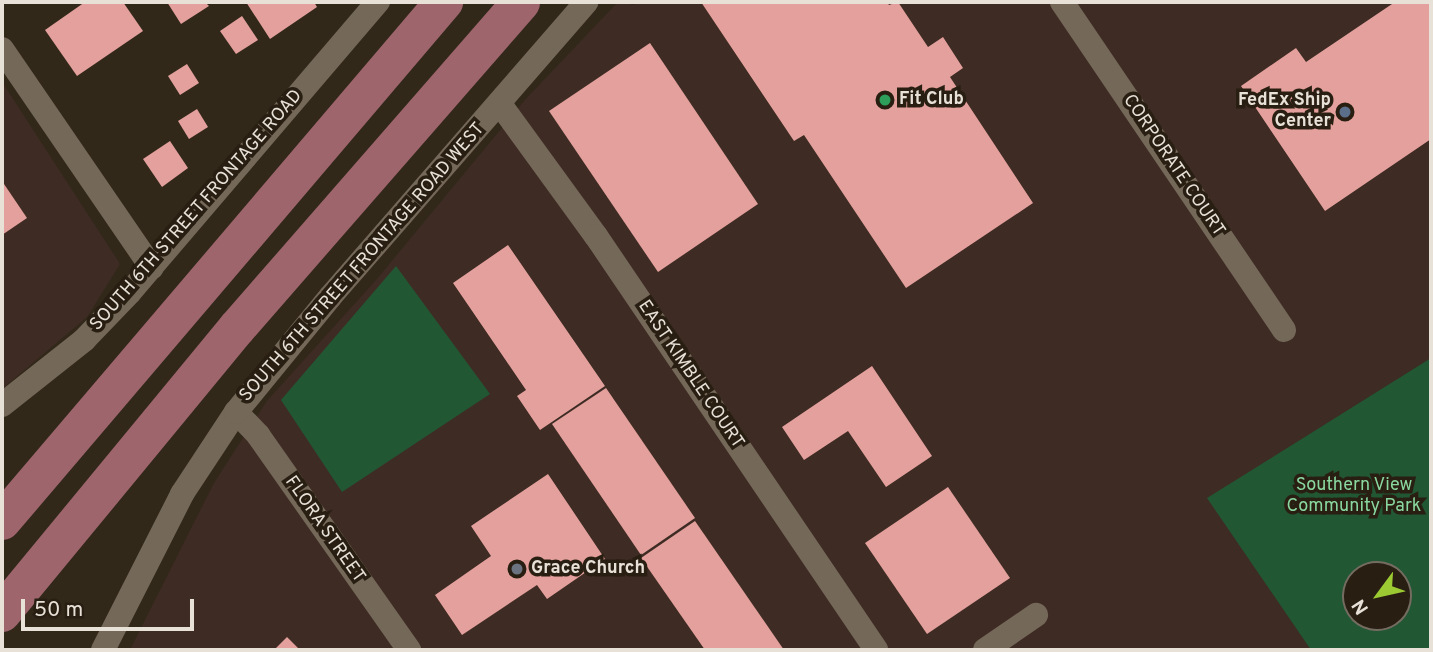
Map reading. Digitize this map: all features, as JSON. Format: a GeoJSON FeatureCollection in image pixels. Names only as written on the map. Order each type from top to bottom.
{"type":"FeatureCollection","features":[{"type":"Feature","properties":{"kind":"main road"},"geometry":{"type":"LineString","coordinates":[[2,521],[444,2]]}},
{"type":"Feature","properties":{"kind":"main road"},"geometry":{"type":"LineString","coordinates":[[2,613],[237,328],[520,2]]}},
{"type":"Feature","properties":{"kind":"street","name":"SOUTH 6TH STREET FRONTAGE ROAD"},"geometry":{"type":"LineString","coordinates":[[2,405],[84,340],[152,268],[378,2]]}},
{"type":"Feature","properties":{"kind":"street","name":"SOUTH 6TH STREET FRONTAGE ROAD WEST"},"geometry":{"type":"LineString","coordinates":[[103,650],[181,494],[236,412],[330,297],[586,2]]}},
{"type":"Feature","properties":{"kind":"street","name":"CORPORATE COURT"},"geometry":{"type":"LineString","coordinates":[[1062,2],[1284,330]]}},
{"type":"Feature","properties":{"kind":"street"},"geometry":{"type":"LineString","coordinates":[[2,49],[152,268]]}},
{"type":"Feature","properties":{"kind":"street","name":"EAST KIMBLE COURT"},"geometry":{"type":"LineString","coordinates":[[500,104],[596,236],[876,650]]}},
{"type":"Feature","properties":{"kind":"street","name":"FLORA STREET"},"geometry":{"type":"LineString","coordinates":[[236,412],[258,435],[409,650]]}},
{"type":"Feature","properties":{"kind":"street"},"geometry":{"type":"LineString","coordinates":[[985,650],[1036,615]]}},
{"type":"Feature","properties":{"kind":"shaded area"},"geometry":{"type":"Polygon","coordinates":[[[618,2],[634,5],[637,2],[1431,2],[1431,358],[1208,498],[1311,650],[130,650],[214,483],[267,401],[377,279],[525,100],[618,2]]]}},
{"type":"Feature","properties":{"kind":"shaded area"},"geometry":{"type":"Polygon","coordinates":[[[2,82],[120,264],[87,317],[2,389],[2,82]]]}},
{"type":"Feature","properties":{"kind":"green space"},"geometry":{"type":"Polygon","coordinates":[[[396,266],[490,394],[342,492],[281,400],[396,266]]]}},
{"type":"Feature","properties":{"kind":"green space","name":"Southern View Community Park"},"geometry":{"type":"Polygon","coordinates":[[[1431,358],[1431,650],[1311,650],[1207,498],[1431,358]]]}},
{"type":"Feature","properties":{"kind":"building"},"geometry":{"type":"Polygon","coordinates":[[[85,2],[123,2],[143,31],[77,76],[45,30],[85,2]]]}},
{"type":"Feature","properties":{"kind":"building"},"geometry":{"type":"Polygon","coordinates":[[[167,2],[205,2],[209,6],[181,24],[167,2]]]}},
{"type":"Feature","properties":{"kind":"building"},"geometry":{"type":"Polygon","coordinates":[[[246,2],[314,2],[317,7],[270,39],[246,2]]]}},
{"type":"Feature","properties":{"kind":"building"},"geometry":{"type":"Polygon","coordinates":[[[701,2],[887,2],[889,5],[898,2],[928,47],[943,37],[963,68],[950,77],[1033,203],[906,288],[804,135],[794,141],[701,2]]]}},
{"type":"Feature","properties":{"kind":"building","name":"FedEx Ship Center"},"geometry":{"type":"Polygon","coordinates":[[[1395,2],[1431,2],[1431,139],[1325,211],[1241,86],[1296,48],[1306,62],[1395,2]]]}},
{"type":"Feature","properties":{"kind":"building"},"geometry":{"type":"Polygon","coordinates":[[[242,16],[258,40],[236,54],[220,31],[242,16]]]}},
{"type":"Feature","properties":{"kind":"building"},"geometry":{"type":"Polygon","coordinates":[[[650,43],[758,204],[658,272],[549,111],[650,43]]]}},
{"type":"Feature","properties":{"kind":"building"},"geometry":{"type":"Polygon","coordinates":[[[187,64],[199,83],[180,95],[168,76],[187,64]]]}},
{"type":"Feature","properties":{"kind":"building"},"geometry":{"type":"Polygon","coordinates":[[[197,109],[208,127],[189,139],[178,121],[197,109]]]}},
{"type":"Feature","properties":{"kind":"building"},"geometry":{"type":"Polygon","coordinates":[[[170,141],[188,168],[162,187],[143,159],[170,141]]]}},
{"type":"Feature","properties":{"kind":"building"},"geometry":{"type":"Polygon","coordinates":[[[2,181],[27,218],[2,235],[2,181]]]}},
{"type":"Feature","properties":{"kind":"building"},"geometry":{"type":"Polygon","coordinates":[[[508,245],[605,386],[540,430],[517,396],[526,390],[453,283],[508,245]]]}},
{"type":"Feature","properties":{"kind":"building"},"geometry":{"type":"Polygon","coordinates":[[[872,366],[932,456],[886,487],[848,431],[804,460],[782,427],[872,366]]]}},
{"type":"Feature","properties":{"kind":"building"},"geometry":{"type":"Polygon","coordinates":[[[606,388],[695,518],[641,555],[552,424],[606,388]]]}},
{"type":"Feature","properties":{"kind":"building"},"geometry":{"type":"Polygon","coordinates":[[[548,474],[605,559],[547,599],[537,585],[462,635],[435,595],[491,556],[471,526],[548,474]]]}},
{"type":"Feature","properties":{"kind":"building"},"geometry":{"type":"Polygon","coordinates":[[[948,487],[1010,578],[927,634],[865,543],[948,487]]]}},
{"type":"Feature","properties":{"kind":"building"},"geometry":{"type":"Polygon","coordinates":[[[695,521],[784,650],[705,650],[641,558],[695,521]]]}},
{"type":"Feature","properties":{"kind":"building"},"geometry":{"type":"Polygon","coordinates":[[[287,637],[300,650],[274,650],[287,637]]]}},
{"type":"Feature","properties":{"kind":"place","name":"Fit Club"},"geometry":{"type":"Point","coordinates":[885,100]}},
{"type":"Feature","properties":{"kind":"place","name":"FedEx Ship Center"},"geometry":{"type":"Point","coordinates":[1345,112]}},
{"type":"Feature","properties":{"kind":"place","name":"Grace Church"},"geometry":{"type":"Point","coordinates":[517,569]}}]}
